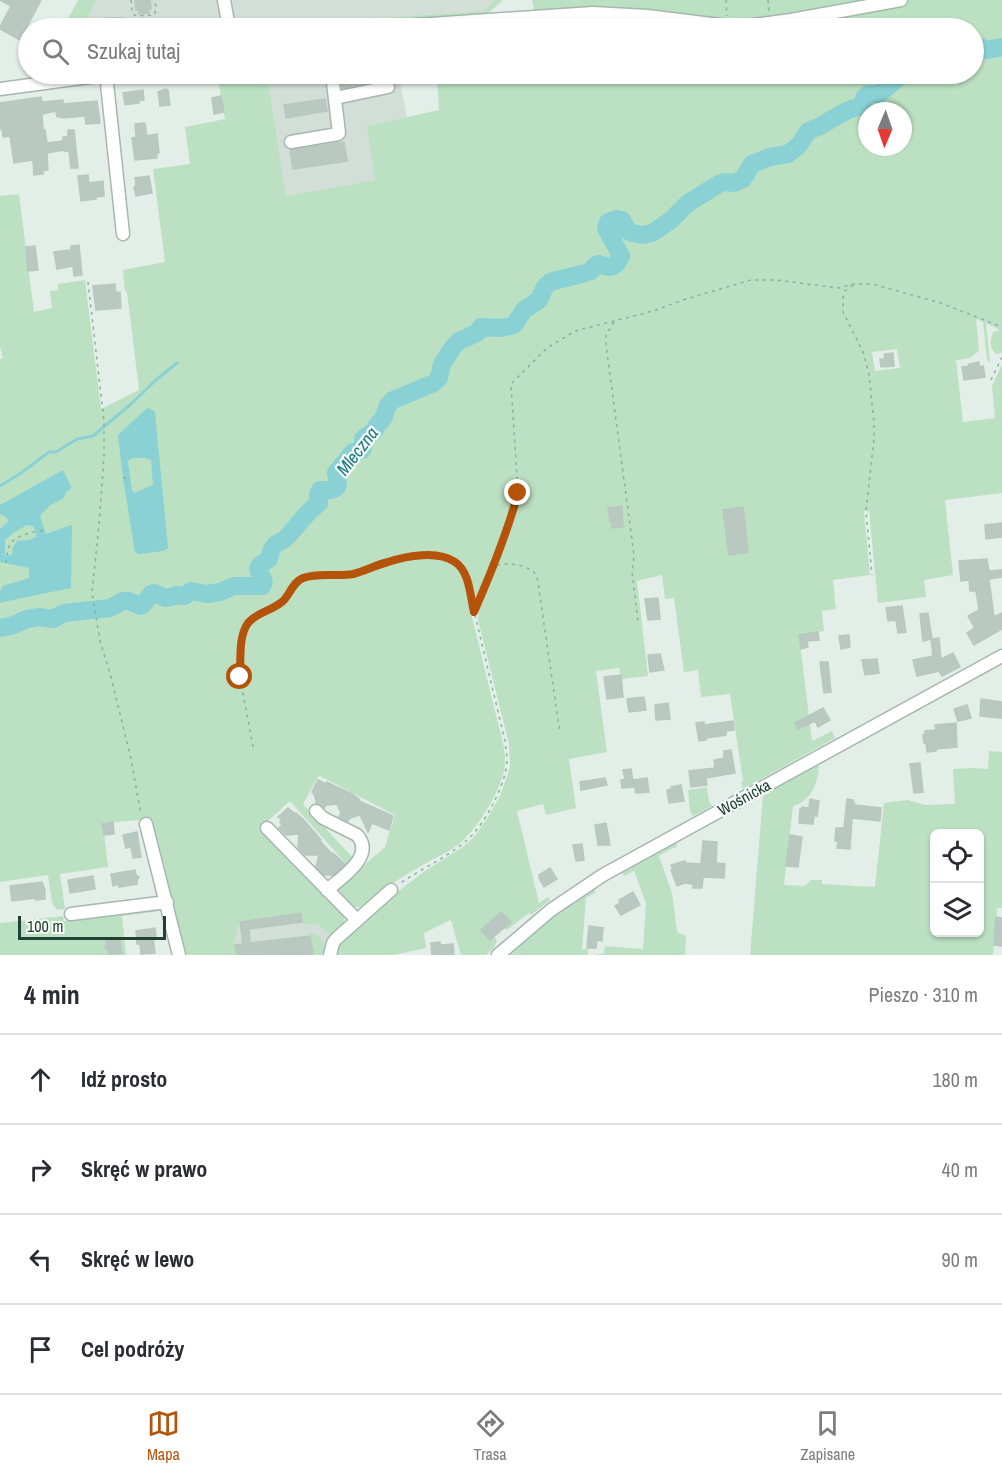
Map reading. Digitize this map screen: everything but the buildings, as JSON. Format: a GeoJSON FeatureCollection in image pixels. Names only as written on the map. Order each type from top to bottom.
{"type":"FeatureCollection","features":[{"type":"Feature","properties":{"kind":"street"},"geometry":{"type":"LineString","coordinates":[[224,0],[227,18]]}},
{"type":"Feature","properties":{"kind":"street"},"geometry":{"type":"LineString","coordinates":[[802,18],[901,0]]}},
{"type":"Feature","properties":{"kind":"street"},"geometry":{"type":"LineString","coordinates":[[519,18],[593,13],[663,18]]}},
{"type":"Feature","properties":{"kind":"street"},"geometry":{"type":"LineString","coordinates":[[0,89],[36,84]]}},
{"type":"Feature","properties":{"kind":"street"},"geometry":{"type":"LineString","coordinates":[[110,84],[123,234]]}},
{"type":"Feature","properties":{"kind":"street"},"geometry":{"type":"LineString","coordinates":[[291,142],[338,134],[340,129],[333,84]]}},
{"type":"Feature","properties":{"kind":"street"},"geometry":{"type":"LineString","coordinates":[[335,98],[388,87]]}},
{"type":"Feature","properties":{"kind":"street","name":"Wośnicka"},"geometry":{"type":"LineString","coordinates":[[498,955],[551,910],[603,875],[1002,656]]}},
{"type":"Feature","properties":{"kind":"street"},"geometry":{"type":"LineString","coordinates":[[316,811],[323,818],[357,835],[362,841],[362,855],[357,863],[327,890]]}},
{"type":"Feature","properties":{"kind":"street"},"geometry":{"type":"LineString","coordinates":[[146,824],[179,955]]}},
{"type":"Feature","properties":{"kind":"street"},"geometry":{"type":"LineString","coordinates":[[267,828],[357,920]]}},
{"type":"Feature","properties":{"kind":"street"},"geometry":{"type":"LineString","coordinates":[[330,955],[336,939],[391,890]]}},
{"type":"Feature","properties":{"kind":"street"},"geometry":{"type":"LineString","coordinates":[[71,914],[167,902]]}},
{"type":"Feature","properties":{"kind":"path"},"geometry":{"type":"LineString","coordinates":[[131,0],[132,13],[136,16],[154,15],[155,0]]}},
{"type":"Feature","properties":{"kind":"path"},"geometry":{"type":"LineString","coordinates":[[726,0],[727,18]]}},
{"type":"Feature","properties":{"kind":"path"},"geometry":{"type":"LineString","coordinates":[[474,612],[494,566],[514,511],[518,493],[511,384],[547,348],[575,331],[614,322],[751,280],[776,280],[838,288],[872,284],[941,303],[1002,327]]}},
{"type":"Feature","properties":{"kind":"path"},"geometry":{"type":"LineString","coordinates":[[88,282],[104,421],[99,525],[92,593],[100,641],[131,759],[140,809],[146,824]]}},
{"type":"Feature","properties":{"kind":"path"},"geometry":{"type":"LineString","coordinates":[[854,285],[845,291],[843,312],[863,352],[869,374],[874,439],[866,511],[872,575]]}},
{"type":"Feature","properties":{"kind":"path"},"geometry":{"type":"LineString","coordinates":[[614,322],[606,335],[606,345],[634,555],[632,572],[638,622]]}},
{"type":"Feature","properties":{"kind":"path"},"geometry":{"type":"LineString","coordinates":[[991,380],[1002,357]]}},
{"type":"Feature","properties":{"kind":"path"},"geometry":{"type":"LineString","coordinates":[[123,478],[130,478]]}},
{"type":"Feature","properties":{"kind":"path"},"geometry":{"type":"LineString","coordinates":[[6,563],[12,542],[20,537],[45,530]]}},
{"type":"Feature","properties":{"kind":"path"},"geometry":{"type":"LineString","coordinates":[[253,747],[240,677],[243,634],[253,618],[282,602],[302,578],[316,575],[353,574],[399,559],[432,555],[453,561],[461,567],[466,577],[505,741],[507,756],[503,782],[482,822],[468,840],[391,890]]}},
{"type":"Feature","properties":{"kind":"path"},"geometry":{"type":"LineString","coordinates":[[494,566],[511,564],[529,568],[537,576],[560,733]]}},
{"type":"Feature","properties":{"kind":"shaded area"},"geometry":{"type":"Polygon","coordinates":[[[97,0],[494,0],[485,11],[376,18],[87,18],[97,0]]]}},
{"type":"Feature","properties":{"kind":"shaded area"},"geometry":{"type":"Polygon","coordinates":[[[269,84],[400,84],[407,118],[368,126],[376,180],[286,196],[269,84]]]}},
{"type":"Feature","properties":{"kind":"shaded area"},"geometry":{"type":"Polygon","coordinates":[[[301,913],[303,924],[318,925],[333,937],[325,946],[324,955],[237,955],[234,945],[239,922],[301,913]]]}},
{"type":"Feature","properties":{"kind":"green space"},"geometry":{"type":"Polygon","coordinates":[[[78,0],[97,0],[87,18],[68,18],[78,0]]]}},
{"type":"Feature","properties":{"kind":"green space"},"geometry":{"type":"Polygon","coordinates":[[[494,0],[503,0],[486,15],[451,18],[376,18],[485,11],[494,0]]]}},
{"type":"Feature","properties":{"kind":"green space"},"geometry":{"type":"Polygon","coordinates":[[[532,0],[1002,0],[1002,353],[996,354],[991,344],[993,332],[1000,330],[986,323],[990,363],[987,360],[983,322],[976,319],[979,351],[970,358],[956,360],[963,422],[995,418],[992,386],[1002,364],[1002,493],[945,500],[953,575],[924,580],[926,597],[878,603],[869,511],[864,511],[870,575],[833,580],[836,609],[822,611],[824,631],[799,635],[812,741],[832,731],[835,738],[743,789],[730,694],[701,697],[698,670],[684,672],[674,598],[665,599],[662,575],[637,581],[648,676],[621,679],[619,668],[596,671],[607,752],[569,759],[576,808],[546,815],[543,804],[517,811],[539,903],[548,897],[550,900],[507,930],[504,928],[511,922],[501,912],[481,930],[490,940],[494,937],[497,940],[494,948],[486,955],[461,955],[451,920],[424,933],[426,948],[394,955],[338,955],[336,947],[379,906],[474,837],[500,796],[510,767],[509,744],[478,620],[479,609],[471,613],[502,738],[505,765],[500,785],[467,837],[453,848],[393,883],[366,905],[354,907],[347,904],[334,891],[385,847],[395,815],[318,777],[303,804],[353,858],[348,866],[290,801],[260,828],[325,898],[343,913],[343,925],[333,937],[318,925],[303,924],[301,913],[239,922],[234,945],[237,955],[184,955],[140,820],[103,823],[108,867],[60,874],[65,909],[57,910],[52,903],[48,875],[0,882],[0,359],[3,358],[0,347],[0,196],[19,194],[34,312],[52,308],[50,291],[58,290],[58,284],[85,280],[101,409],[139,390],[123,270],[165,262],[153,169],[190,164],[185,127],[225,119],[219,84],[269,84],[286,196],[375,180],[367,126],[439,110],[437,84],[984,84],[984,18],[507,18],[535,13],[532,0]],[[897,349],[872,352],[875,371],[900,368],[897,349]]]}},
{"type":"Feature","properties":{"kind":"green space"},"geometry":{"type":"Polygon","coordinates":[[[989,751],[1002,752],[1002,908],[997,908],[993,955],[750,955],[763,795],[818,765],[819,768],[813,771],[819,769],[812,792],[804,801],[793,806],[784,885],[805,886],[811,880],[822,880],[822,884],[875,887],[884,803],[908,800],[925,805],[955,804],[953,769],[988,769],[989,751]]]}},
{"type":"Feature","properties":{"kind":"green space"},"geometry":{"type":"Polygon","coordinates":[[[707,787],[712,806],[693,816],[690,811],[688,790],[707,787]]]}},
{"type":"Feature","properties":{"kind":"green space"},"geometry":{"type":"Polygon","coordinates":[[[676,843],[677,847],[659,856],[672,893],[677,932],[686,936],[685,955],[596,955],[604,953],[605,946],[643,949],[646,903],[634,871],[624,876],[622,873],[676,843]]]}},
{"type":"Feature","properties":{"kind":"green space"},"geometry":{"type":"Polygon","coordinates":[[[594,890],[596,892],[586,898],[582,949],[588,949],[588,955],[509,955],[550,920],[594,890]]]}},
{"type":"Feature","properties":{"kind":"green space"},"geometry":{"type":"Polygon","coordinates":[[[156,907],[159,911],[122,916],[126,955],[0,955],[0,923],[63,916],[64,921],[156,907]]]}},
{"type":"Feature","properties":{"kind":"green space"},"geometry":{"type":"Polygon","coordinates":[[[310,932],[322,941],[324,955],[314,955],[310,932]]]}},
{"type":"Feature","properties":{"kind":"water"},"geometry":{"type":"Polygon","coordinates":[[[149,408],[155,412],[168,548],[164,551],[139,554],[135,552],[118,436],[149,408]],[[133,458],[128,462],[134,493],[153,485],[151,460],[133,458]]]}},
{"type":"Feature","properties":{"kind":"water"},"geometry":{"type":"Polygon","coordinates":[[[63,470],[72,488],[66,492],[64,498],[49,506],[40,516],[46,534],[72,526],[71,588],[0,603],[0,591],[3,586],[29,578],[29,568],[0,562],[0,529],[9,521],[0,514],[0,505],[63,470]],[[27,525],[5,540],[5,556],[12,555],[17,541],[36,537],[33,526],[27,525]]]}},
{"type":"Feature","properties":{"kind":"waterway","name":"Mleczna"},"geometry":{"type":"LineString","coordinates":[[984,48],[1002,47]]}},
{"type":"Feature","properties":{"kind":"waterway","name":"Mleczna"},"geometry":{"type":"LineString","coordinates":[[0,628],[27,619],[39,617],[53,619],[64,613],[110,608],[123,601],[140,606],[154,593],[166,598],[177,595],[185,596],[191,591],[207,594],[234,586],[262,586],[263,580],[258,569],[260,565],[269,559],[273,547],[286,538],[319,503],[320,490],[331,490],[336,487],[338,482],[336,473],[353,452],[362,450],[363,439],[375,430],[393,400],[434,383],[439,378],[442,364],[454,346],[459,341],[477,333],[481,327],[500,328],[514,325],[524,310],[539,300],[550,282],[591,271],[598,264],[609,267],[617,263],[621,256],[606,228],[608,222],[622,220],[628,231],[632,233],[643,235],[652,233],[671,220],[688,203],[719,184],[734,183],[743,179],[752,164],[770,157],[788,154],[799,145],[808,131],[858,107],[868,94],[879,94],[891,84]]}},
{"type":"Feature","properties":{"kind":"waterway"},"geometry":{"type":"LineString","coordinates":[[0,486],[49,452],[56,452],[77,439],[93,436],[177,363]]}},
{"type":"Feature","properties":{"kind":"route"},"geometry":{"type":"LineString","coordinates":[[240,677],[243,634],[247,625],[257,615],[282,602],[302,578],[316,575],[353,574],[399,559],[432,555],[453,561],[461,567],[466,577],[474,612],[494,566],[514,511],[518,493]]}}]}
